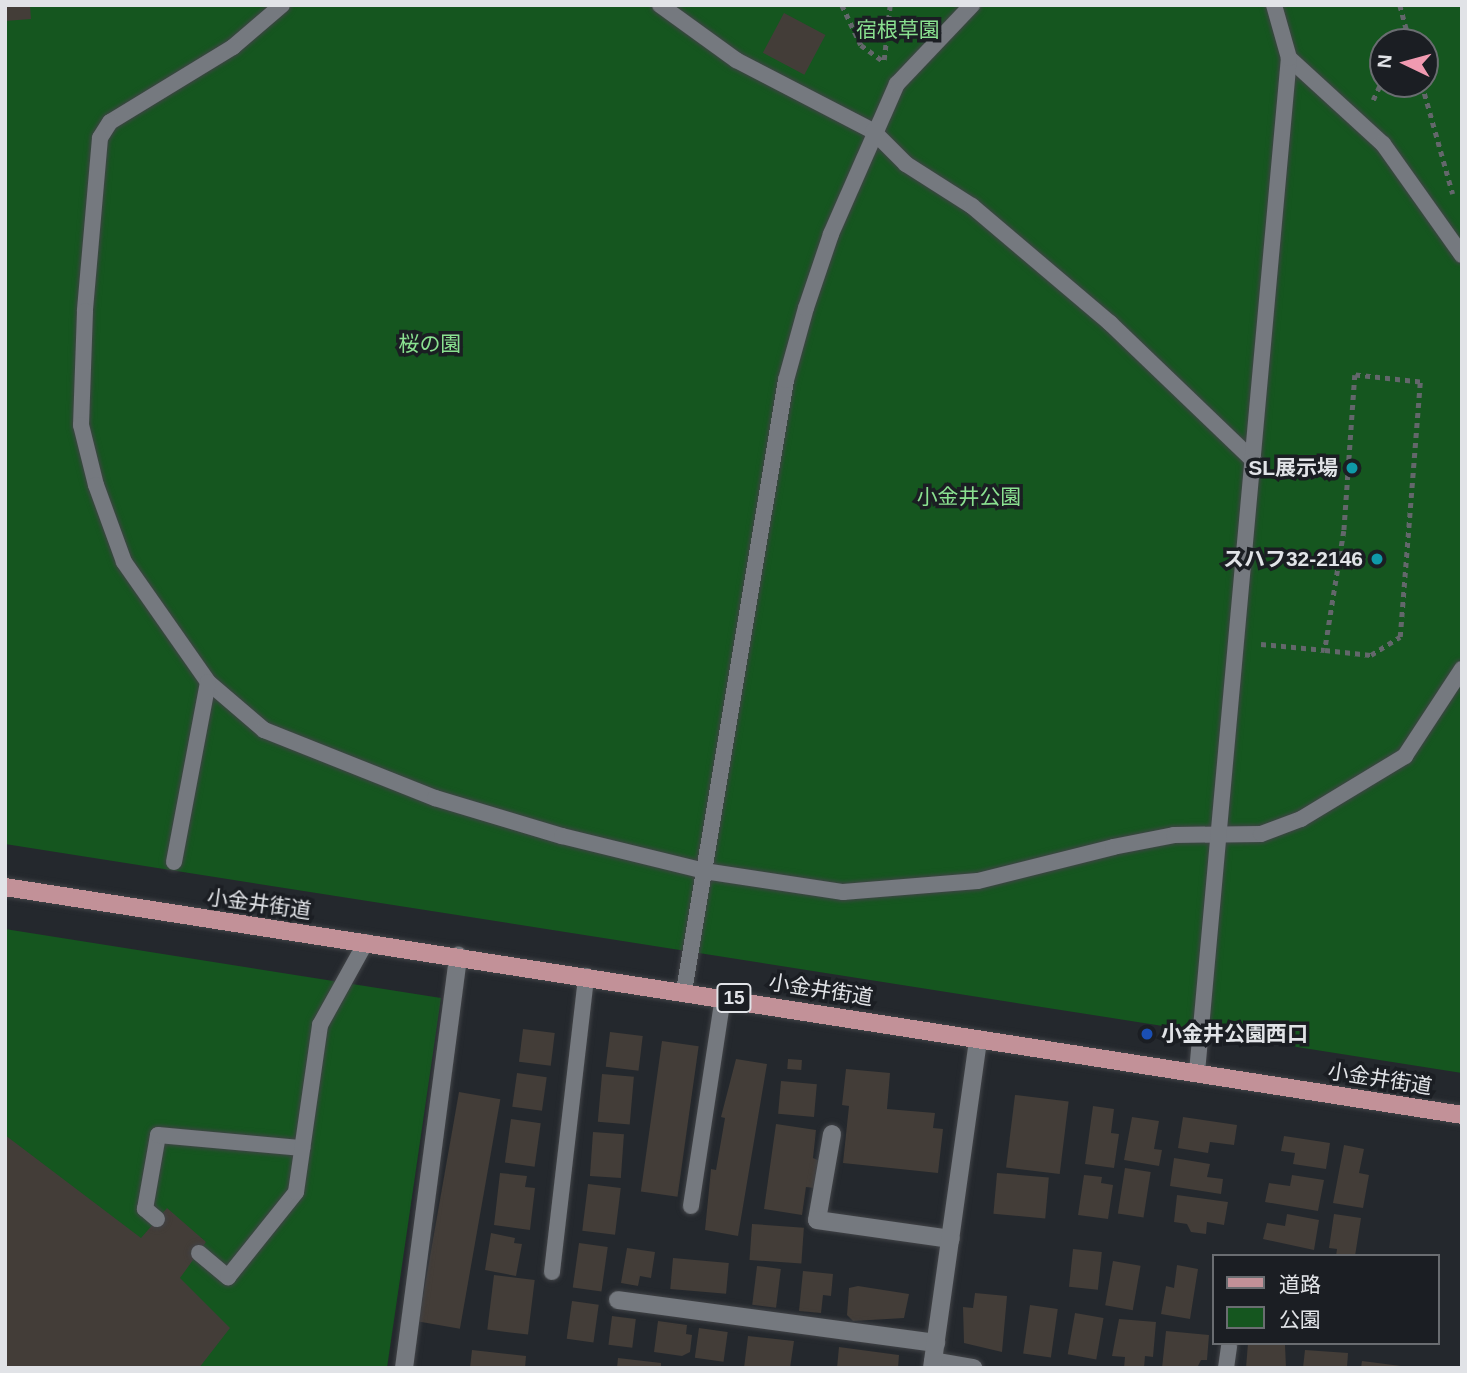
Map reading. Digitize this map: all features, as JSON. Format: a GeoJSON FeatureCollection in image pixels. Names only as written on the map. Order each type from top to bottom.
{"type":"FeatureCollection","features":[{"type":"Feature","properties":{"kind":"main road","name":"小金井街道"},"geometry":{"type":"LineString","coordinates":[[5,887],[723,996],[1462,1115]]}},
{"type":"Feature","properties":{"kind":"street"},"geometry":{"type":"LineString","coordinates":[[404,1368],[458,956]]}},
{"type":"Feature","properties":{"kind":"street"},"geometry":{"type":"LineString","coordinates":[[973,1368],[932,1365],[978,1039]]}},
{"type":"Feature","properties":{"kind":"street"},"geometry":{"type":"LineString","coordinates":[[832,1134],[817,1220],[951,1239]]}},
{"type":"Feature","properties":{"kind":"street"},"geometry":{"type":"LineString","coordinates":[[618,1300],[936,1343]]}},
{"type":"Feature","properties":{"kind":"lane"},"geometry":{"type":"LineString","coordinates":[[282,5],[233,47],[110,122],[100,138],[85,311],[82,425],[96,485],[124,562],[208,682],[264,730],[435,798],[562,836],[704,871],[843,892],[978,881],[1113,847],[1174,835],[1261,834],[1301,819],[1405,756],[1462,669]]}},
{"type":"Feature","properties":{"kind":"lane"},"geometry":{"type":"LineString","coordinates":[[660,5],[736,60],[873,131],[906,164],[972,206],[1110,323],[1255,462]]}},
{"type":"Feature","properties":{"kind":"lane"},"geometry":{"type":"LineString","coordinates":[[684,991],[786,380],[831,234],[858,179],[873,131],[897,84],[972,5]]}},
{"type":"Feature","properties":{"kind":"lane"},"geometry":{"type":"LineString","coordinates":[[1197,1072],[1217,834],[1239,642],[1289,58],[1274,5]]}},
{"type":"Feature","properties":{"kind":"lane"},"geometry":{"type":"LineString","coordinates":[[1289,58],[1383,144],[1462,255]]}},
{"type":"Feature","properties":{"kind":"lane"},"geometry":{"type":"LineString","coordinates":[[174,862],[208,682]]}},
{"type":"Feature","properties":{"kind":"lane"},"geometry":{"type":"LineString","coordinates":[[199,1253],[228,1277],[296,1192],[320,1025],[366,942]]}},
{"type":"Feature","properties":{"kind":"lane"},"geometry":{"type":"LineString","coordinates":[[552,1272],[586,976]]}},
{"type":"Feature","properties":{"kind":"lane"},"geometry":{"type":"LineString","coordinates":[[691,1206],[723,996]]}},
{"type":"Feature","properties":{"kind":"lane"},"geometry":{"type":"LineString","coordinates":[[157,1219],[145,1209],[158,1135],[302,1148]]}},
{"type":"Feature","properties":{"kind":"lane"},"geometry":{"type":"LineString","coordinates":[[1226,1368],[1229,1346]]}},
{"type":"Feature","properties":{"kind":"path"},"geometry":{"type":"LineString","coordinates":[[842,5],[861,45],[884,61],[890,5]]}},
{"type":"Feature","properties":{"kind":"path"},"geometry":{"type":"LineString","coordinates":[[1400,5],[1406,27]]}},
{"type":"Feature","properties":{"kind":"path"},"geometry":{"type":"LineString","coordinates":[[1426,98],[1455,200]]}},
{"type":"Feature","properties":{"kind":"path"},"geometry":{"type":"LineString","coordinates":[[1239,642],[1371,655],[1400,637],[1420,382],[1355,375],[1344,531],[1325,650]]}},
{"type":"Feature","properties":{"kind":"green space","name":"小金井公園"},"geometry":{"type":"Polygon","coordinates":[[[5,5],[1462,5],[1462,1073],[5,844],[5,5]]]}},
{"type":"Feature","properties":{"kind":"green space"},"geometry":{"type":"Polygon","coordinates":[[[5,929],[441,998],[387,1368],[5,1368],[5,929]]]}},
{"type":"Feature","properties":{"kind":"building"},"geometry":{"type":"Polygon","coordinates":[[[5,5],[30,5],[31,19],[5,21],[5,5]]]}},
{"type":"Feature","properties":{"kind":"building"},"geometry":{"type":"Polygon","coordinates":[[[784,13],[825,35],[804,75],[763,53],[784,13]]]}},
{"type":"Feature","properties":{"kind":"building"},"geometry":{"type":"Polygon","coordinates":[[[523,1029],[555,1033],[551,1066],[519,1062],[523,1029]]]}},
{"type":"Feature","properties":{"kind":"building"},"geometry":{"type":"Polygon","coordinates":[[[610,1032],[643,1036],[638,1071],[606,1067],[610,1032]]]}},
{"type":"Feature","properties":{"kind":"building"},"geometry":{"type":"Polygon","coordinates":[[[662,1041],[699,1046],[677,1197],[641,1192],[662,1041]]]}},
{"type":"Feature","properties":{"kind":"building"},"geometry":{"type":"Polygon","coordinates":[[[736,1059],[767,1064],[738,1236],[705,1230],[711,1169],[716,1170],[725,1118],[721,1117],[736,1059]]]}},
{"type":"Feature","properties":{"kind":"building"},"geometry":{"type":"Polygon","coordinates":[[[788,1059],[802,1060],[801,1070],[787,1069],[788,1059]]]}},
{"type":"Feature","properties":{"kind":"building"},"geometry":{"type":"Polygon","coordinates":[[[846,1069],[890,1073],[887,1109],[935,1113],[933,1128],[943,1129],[938,1173],[843,1163],[849,1106],[842,1105],[846,1069]]]}},
{"type":"Feature","properties":{"kind":"building"},"geometry":{"type":"Polygon","coordinates":[[[517,1073],[547,1077],[542,1111],[512,1107],[517,1073]]]}},
{"type":"Feature","properties":{"kind":"building"},"geometry":{"type":"Polygon","coordinates":[[[602,1074],[634,1077],[630,1125],[598,1122],[602,1074]]]}},
{"type":"Feature","properties":{"kind":"building"},"geometry":{"type":"Polygon","coordinates":[[[781,1081],[817,1084],[814,1117],[778,1114],[781,1081]]]}},
{"type":"Feature","properties":{"kind":"building"},"geometry":{"type":"Polygon","coordinates":[[[459,1092],[500,1099],[460,1329],[419,1321],[459,1092]]]}},
{"type":"Feature","properties":{"kind":"building"},"geometry":{"type":"Polygon","coordinates":[[[1015,1095],[1069,1102],[1060,1174],[1006,1167],[1015,1095]]]}},
{"type":"Feature","properties":{"kind":"building"},"geometry":{"type":"Polygon","coordinates":[[[1093,1106],[1114,1109],[1111,1133],[1119,1134],[1114,1168],[1085,1164],[1093,1106]]]}},
{"type":"Feature","properties":{"kind":"building"},"geometry":{"type":"Polygon","coordinates":[[[1132,1117],[1159,1121],[1154,1149],[1162,1150],[1159,1166],[1124,1160],[1132,1117]]]}},
{"type":"Feature","properties":{"kind":"building"},"geometry":{"type":"Polygon","coordinates":[[[1183,1117],[1237,1125],[1234,1145],[1210,1142],[1208,1153],[1178,1148],[1183,1117]]]}},
{"type":"Feature","properties":{"kind":"building"},"geometry":{"type":"Polygon","coordinates":[[[511,1119],[541,1123],[535,1167],[505,1163],[511,1119]]]}},
{"type":"Feature","properties":{"kind":"building"},"geometry":{"type":"Polygon","coordinates":[[[776,1124],[816,1130],[813,1158],[822,1162],[814,1188],[806,1187],[802,1215],[764,1209],[776,1124]]]}},
{"type":"Feature","properties":{"kind":"building"},"geometry":{"type":"Polygon","coordinates":[[[593,1132],[624,1134],[621,1178],[590,1176],[593,1132]]]}},
{"type":"Feature","properties":{"kind":"building"},"geometry":{"type":"Polygon","coordinates":[[[5,1135],[141,1238],[167,1208],[206,1242],[180,1278],[230,1328],[199,1368],[5,1368],[5,1135]]]}},
{"type":"Feature","properties":{"kind":"building"},"geometry":{"type":"Polygon","coordinates":[[[1284,1136],[1330,1143],[1326,1169],[1293,1164],[1295,1153],[1281,1151],[1284,1136]]]}},
{"type":"Feature","properties":{"kind":"building"},"geometry":{"type":"Polygon","coordinates":[[[1344,1145],[1364,1149],[1359,1173],[1369,1175],[1363,1208],[1333,1203],[1344,1145]]]}},
{"type":"Feature","properties":{"kind":"building"},"geometry":{"type":"Polygon","coordinates":[[[1174,1158],[1210,1164],[1207,1177],[1223,1179],[1221,1194],[1170,1186],[1174,1158]]]}},
{"type":"Feature","properties":{"kind":"building"},"geometry":{"type":"Polygon","coordinates":[[[1125,1168],[1151,1172],[1143,1218],[1118,1213],[1125,1168]]]}},
{"type":"Feature","properties":{"kind":"building"},"geometry":{"type":"Polygon","coordinates":[[[500,1173],[527,1176],[525,1187],[535,1188],[530,1230],[494,1225],[500,1173]]]}},
{"type":"Feature","properties":{"kind":"building"},"geometry":{"type":"Polygon","coordinates":[[[997,1173],[1049,1178],[1045,1218],[993,1214],[997,1173]]]}},
{"type":"Feature","properties":{"kind":"building"},"geometry":{"type":"Polygon","coordinates":[[[1084,1175],[1102,1177],[1101,1183],[1113,1185],[1108,1219],[1078,1215],[1084,1175]]]}},
{"type":"Feature","properties":{"kind":"building"},"geometry":{"type":"Polygon","coordinates":[[[1292,1175],[1324,1180],[1318,1211],[1265,1202],[1269,1183],[1290,1186],[1292,1175]]]}},
{"type":"Feature","properties":{"kind":"building"},"geometry":{"type":"Polygon","coordinates":[[[588,1184],[621,1188],[615,1235],[582,1231],[588,1184]]]}},
{"type":"Feature","properties":{"kind":"building"},"geometry":{"type":"Polygon","coordinates":[[[1177,1195],[1228,1202],[1224,1225],[1207,1222],[1206,1234],[1191,1232],[1187,1224],[1174,1222],[1177,1195]]]}},
{"type":"Feature","properties":{"kind":"building"},"geometry":{"type":"Polygon","coordinates":[[[1287,1214],[1319,1220],[1314,1250],[1263,1239],[1267,1223],[1285,1226],[1287,1214]]]}},
{"type":"Feature","properties":{"kind":"building"},"geometry":{"type":"Polygon","coordinates":[[[1334,1214],[1361,1218],[1355,1254],[1336,1254],[1337,1249],[1329,1248],[1334,1214]]]}},
{"type":"Feature","properties":{"kind":"building"},"geometry":{"type":"Polygon","coordinates":[[[752,1224],[804,1228],[801,1264],[749,1260],[752,1224]]]}},
{"type":"Feature","properties":{"kind":"building"},"geometry":{"type":"Polygon","coordinates":[[[491,1233],[515,1238],[514,1243],[522,1244],[516,1276],[485,1270],[491,1233]]]}},
{"type":"Feature","properties":{"kind":"building"},"geometry":{"type":"Polygon","coordinates":[[[579,1243],[608,1247],[601,1292],[573,1288],[579,1243]]]}},
{"type":"Feature","properties":{"kind":"building"},"geometry":{"type":"Polygon","coordinates":[[[627,1248],[655,1252],[651,1278],[640,1276],[638,1286],[621,1283],[627,1248]]]}},
{"type":"Feature","properties":{"kind":"building"},"geometry":{"type":"Polygon","coordinates":[[[1073,1249],[1102,1252],[1098,1290],[1069,1287],[1073,1249]]]}},
{"type":"Feature","properties":{"kind":"building"},"geometry":{"type":"Polygon","coordinates":[[[673,1258],[729,1263],[726,1294],[670,1289],[673,1258]]]}},
{"type":"Feature","properties":{"kind":"building"},"geometry":{"type":"Polygon","coordinates":[[[1113,1261],[1141,1266],[1133,1310],[1105,1305],[1113,1261]]]}},
{"type":"Feature","properties":{"kind":"building"},"geometry":{"type":"Polygon","coordinates":[[[1177,1265],[1198,1269],[1190,1319],[1161,1314],[1166,1286],[1174,1288],[1177,1265]]]}},
{"type":"Feature","properties":{"kind":"building"},"geometry":{"type":"Polygon","coordinates":[[[757,1266],[781,1269],[776,1308],[752,1305],[757,1266]]]}},
{"type":"Feature","properties":{"kind":"building"},"geometry":{"type":"Polygon","coordinates":[[[803,1271],[833,1274],[831,1296],[823,1295],[821,1313],[799,1311],[803,1271]]]}},
{"type":"Feature","properties":{"kind":"building"},"geometry":{"type":"Polygon","coordinates":[[[494,1275],[535,1280],[528,1335],[487,1330],[494,1275]]]}},
{"type":"Feature","properties":{"kind":"building"},"geometry":{"type":"Polygon","coordinates":[[[858,1286],[909,1294],[904,1318],[853,1321],[847,1315],[849,1288],[858,1286]]]}},
{"type":"Feature","properties":{"kind":"building"},"geometry":{"type":"Polygon","coordinates":[[[975,1293],[1007,1296],[1002,1352],[964,1343],[963,1307],[973,1308],[975,1293]]]}},
{"type":"Feature","properties":{"kind":"building"},"geometry":{"type":"Polygon","coordinates":[[[572,1301],[599,1305],[593,1342],[567,1339],[572,1301]]]}},
{"type":"Feature","properties":{"kind":"building"},"geometry":{"type":"Polygon","coordinates":[[[1030,1305],[1058,1309],[1051,1357],[1023,1354],[1030,1305]]]}},
{"type":"Feature","properties":{"kind":"building"},"geometry":{"type":"Polygon","coordinates":[[[1075,1313],[1104,1318],[1096,1359],[1068,1354],[1075,1313]]]}},
{"type":"Feature","properties":{"kind":"building"},"geometry":{"type":"Polygon","coordinates":[[[612,1316],[636,1319],[632,1348],[608,1345],[612,1316]]]}},
{"type":"Feature","properties":{"kind":"building"},"geometry":{"type":"Polygon","coordinates":[[[1119,1319],[1156,1322],[1153,1357],[1145,1356],[1144,1368],[1124,1368],[1125,1357],[1112,1356],[1119,1319]]]}},
{"type":"Feature","properties":{"kind":"building"},"geometry":{"type":"Polygon","coordinates":[[[658,1321],[687,1325],[686,1334],[692,1335],[690,1352],[682,1356],[654,1352],[658,1321]]]}},
{"type":"Feature","properties":{"kind":"building"},"geometry":{"type":"Polygon","coordinates":[[[699,1328],[728,1332],[724,1362],[695,1358],[699,1328]]]}},
{"type":"Feature","properties":{"kind":"building"},"geometry":{"type":"Polygon","coordinates":[[[1166,1331],[1209,1335],[1207,1360],[1201,1360],[1197,1368],[1162,1368],[1166,1331]]]}},
{"type":"Feature","properties":{"kind":"building"},"geometry":{"type":"Polygon","coordinates":[[[748,1336],[794,1341],[790,1368],[744,1368],[748,1336]]]}},
{"type":"Feature","properties":{"kind":"building"},"geometry":{"type":"Polygon","coordinates":[[[1248,1345],[1285,1345],[1286,1368],[1246,1368],[1248,1345]]]}},
{"type":"Feature","properties":{"kind":"building"},"geometry":{"type":"Polygon","coordinates":[[[839,1347],[899,1355],[898,1368],[837,1368],[839,1347]]]}},
{"type":"Feature","properties":{"kind":"building"},"geometry":{"type":"Polygon","coordinates":[[[472,1350],[526,1356],[525,1368],[470,1368],[472,1350]]]}},
{"type":"Feature","properties":{"kind":"building"},"geometry":{"type":"Polygon","coordinates":[[[1305,1350],[1348,1353],[1347,1368],[1303,1368],[1305,1350]]]}},
{"type":"Feature","properties":{"kind":"building"},"geometry":{"type":"Polygon","coordinates":[[[618,1358],[661,1363],[661,1368],[617,1368],[618,1358]]]}},
{"type":"Feature","properties":{"kind":"building"},"geometry":{"type":"Polygon","coordinates":[[[1362,1361],[1401,1366],[1401,1368],[1361,1368],[1362,1361]]]}},
{"type":"Feature","properties":{"kind":"place","name":"SL展示場"},"geometry":{"type":"Point","coordinates":[1352,468]}},
{"type":"Feature","properties":{"kind":"place","name":"スハフ32-2146"},"geometry":{"type":"Point","coordinates":[1377,559]}},
{"type":"Feature","properties":{"kind":"place","name":"小金井公園西口"},"geometry":{"type":"Point","coordinates":[1147,1034]}},
{"type":"Feature","properties":{"kind":"park label","name":"宿根草園"},"geometry":{"type":"Point","coordinates":[898,30]}},
{"type":"Feature","properties":{"kind":"park label","name":"桜の園"},"geometry":{"type":"Point","coordinates":[430,344]}}]}
